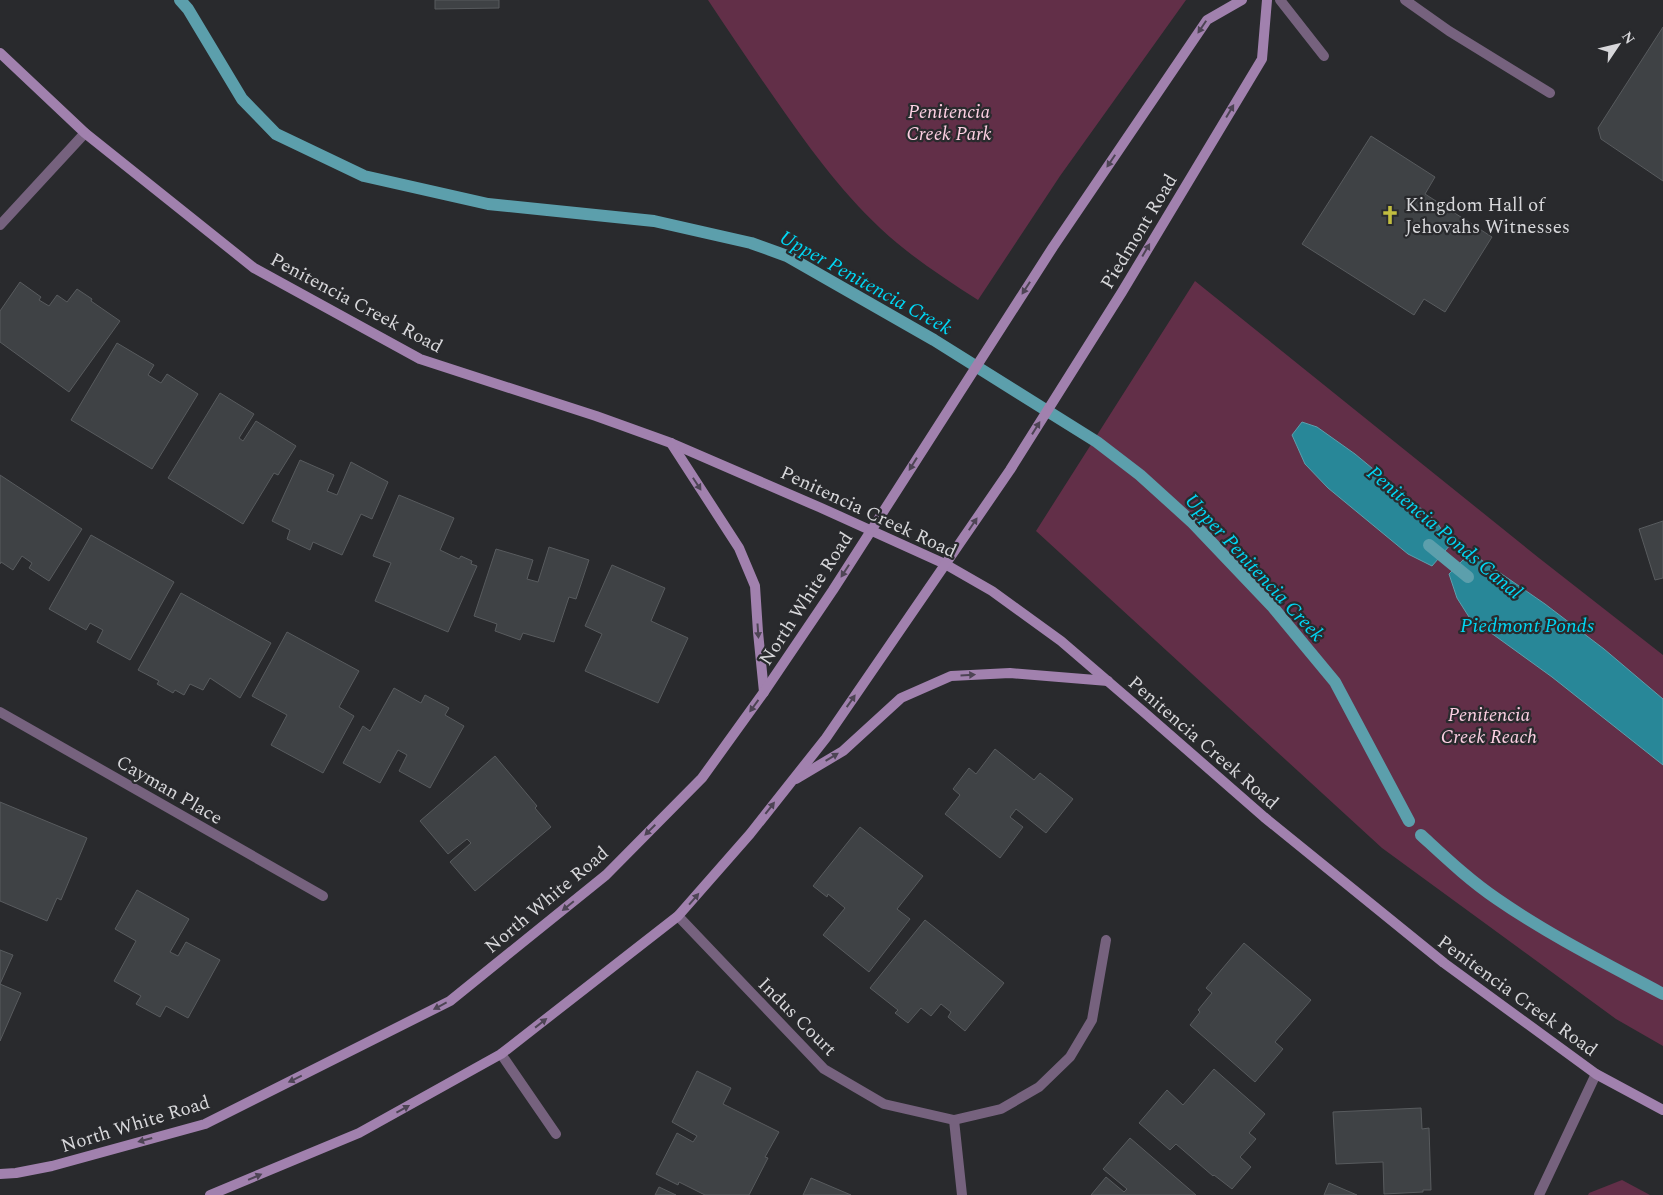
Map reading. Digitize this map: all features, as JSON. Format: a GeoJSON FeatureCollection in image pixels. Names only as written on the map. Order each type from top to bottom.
{"type":"FeatureCollection","features":[{"type":"Feature","properties":{"kind":"main road","name":"North White Road"},"geometry":{"type":"LineString","coordinates":[[0,1174],[52,1166],[205,1124],[450,1001],[606,875],[702,778],[764,692],[871,530],[1053,247],[1207,20],[1242,0]]}},
{"type":"Feature","properties":{"kind":"main road","name":"Piedmont Road"},"geometry":{"type":"LineString","coordinates":[[945,564],[1010,470],[1122,292],[1262,59],[1268,0]]}},
{"type":"Feature","properties":{"kind":"main road","name":"Penitencia Creek Road"},"geometry":{"type":"LineString","coordinates":[[0,53],[85,133],[254,268],[420,360],[596,416],[671,443],[945,564],[992,591],[1061,641],[1264,817],[1444,963],[1596,1074],[1663,1110]]}},
{"type":"Feature","properties":{"kind":"main road"},"geometry":{"type":"LineString","coordinates":[[671,443],[739,548],[755,586],[764,692]]}},
{"type":"Feature","properties":{"kind":"main road"},"geometry":{"type":"LineString","coordinates":[[210,1195],[359,1133],[501,1054],[678,916],[750,834],[826,738],[945,564]]}},
{"type":"Feature","properties":{"kind":"main road"},"geometry":{"type":"LineString","coordinates":[[791,782],[843,751],[901,698],[951,676],[1010,672],[1108,681]]}},
{"type":"Feature","properties":{"kind":"street"},"geometry":{"type":"LineString","coordinates":[[1280,0],[1324,56]]}},
{"type":"Feature","properties":{"kind":"street"},"geometry":{"type":"LineString","coordinates":[[1405,0],[1449,31],[1550,93]]}},
{"type":"Feature","properties":{"kind":"street"},"geometry":{"type":"LineString","coordinates":[[0,225],[85,133]]}},
{"type":"Feature","properties":{"kind":"street","name":"Cayman Place"},"geometry":{"type":"LineString","coordinates":[[0,712],[323,896]]}},
{"type":"Feature","properties":{"kind":"street","name":"Indus Court"},"geometry":{"type":"LineString","coordinates":[[678,916],[824,1069],[884,1104],[954,1120],[1001,1109],[1039,1087],[1070,1057],[1092,1020],[1106,940]]}},
{"type":"Feature","properties":{"kind":"street"},"geometry":{"type":"LineString","coordinates":[[501,1054],[556,1134]]}},
{"type":"Feature","properties":{"kind":"street"},"geometry":{"type":"LineString","coordinates":[[1539,1195],[1596,1074]]}},
{"type":"Feature","properties":{"kind":"street"},"geometry":{"type":"LineString","coordinates":[[954,1120],[962,1195]]}},
{"type":"Feature","properties":{"kind":"green space","name":"Penitencia Creek Park"},"geometry":{"type":"Polygon","coordinates":[[[708,0],[1186,0],[1060,176],[978,300],[936,273],[907,251],[881,229],[851,198],[797,131],[708,0]]]}},
{"type":"Feature","properties":{"kind":"green space","name":"Penitencia Creek Reach"},"geometry":{"type":"Polygon","coordinates":[[[1195,281],[1539,558],[1663,655],[1663,1046],[1616,1019],[1382,848],[1036,531],[1195,281]]]}},
{"type":"Feature","properties":{"kind":"green space"},"geometry":{"type":"Polygon","coordinates":[[[1622,1180],[1650,1195],[1588,1195],[1589,1193],[1622,1180]]]}},
{"type":"Feature","properties":{"kind":"water","name":"Piedmont Ponds"},"geometry":{"type":"Polygon","coordinates":[[[1302,422],[1317,427],[1355,454],[1436,521],[1451,544],[1432,566],[1408,554],[1328,488],[1305,464],[1292,435],[1302,422]]]}},
{"type":"Feature","properties":{"kind":"water","name":"Piedmont Ponds"},"geometry":{"type":"Polygon","coordinates":[[[1477,557],[1545,604],[1604,649],[1663,699],[1663,765],[1552,677],[1469,617],[1457,598],[1449,574],[1463,560],[1477,557]]]}},
{"type":"Feature","properties":{"kind":"building"},"geometry":{"type":"Polygon","coordinates":[[[435,0],[499,0],[499,8],[435,9],[435,0]]]}},
{"type":"Feature","properties":{"kind":"building"},"geometry":{"type":"Polygon","coordinates":[[[1663,27],[1663,181],[1601,139],[1598,128],[1663,27]]]}},
{"type":"Feature","properties":{"kind":"building","name":"Kingdom Hall of Jehovahs Witnesses"},"geometry":{"type":"Polygon","coordinates":[[[1371,136],[1435,177],[1425,194],[1492,237],[1445,312],[1424,299],[1414,315],[1302,244],[1371,136]]]}},
{"type":"Feature","properties":{"kind":"building"},"geometry":{"type":"Polygon","coordinates":[[[20,282],[41,297],[39,300],[49,306],[57,295],[67,302],[77,289],[120,321],[69,392],[0,342],[0,311],[20,282]]]}},
{"type":"Feature","properties":{"kind":"building"},"geometry":{"type":"Polygon","coordinates":[[[117,343],[154,365],[148,375],[161,383],[167,374],[198,394],[152,469],[71,420],[117,343]]]}},
{"type":"Feature","properties":{"kind":"building"},"geometry":{"type":"Polygon","coordinates":[[[220,393],[254,414],[239,438],[243,441],[256,421],[296,446],[278,475],[274,473],[243,524],[168,478],[220,393]]]}},
{"type":"Feature","properties":{"kind":"building"},"geometry":{"type":"Polygon","coordinates":[[[300,460],[334,475],[327,491],[337,495],[351,462],[388,482],[372,519],[361,514],[342,555],[313,542],[310,550],[287,539],[290,530],[272,521],[300,460]]]}},
{"type":"Feature","properties":{"kind":"building"},"geometry":{"type":"Polygon","coordinates":[[[0,475],[82,529],[49,581],[29,568],[32,563],[22,556],[13,570],[1,562],[0,564],[0,475]]]}},
{"type":"Feature","properties":{"kind":"building"},"geometry":{"type":"Polygon","coordinates":[[[399,495],[454,518],[440,550],[459,559],[461,556],[472,561],[471,564],[477,566],[448,632],[375,601],[391,563],[373,556],[399,495]]]}},
{"type":"Feature","properties":{"kind":"building"},"geometry":{"type":"Polygon","coordinates":[[[1663,521],[1663,578],[1655,580],[1639,529],[1663,521]]]}},
{"type":"Feature","properties":{"kind":"building"},"geometry":{"type":"Polygon","coordinates":[[[91,535],[174,582],[130,660],[97,642],[103,630],[90,623],[86,630],[49,609],[91,535]]]}},
{"type":"Feature","properties":{"kind":"building"},"geometry":{"type":"Polygon","coordinates":[[[549,547],[589,560],[576,599],[569,597],[554,642],[523,633],[520,640],[495,631],[497,624],[474,616],[496,549],[533,560],[527,579],[538,582],[549,547]]]}},
{"type":"Feature","properties":{"kind":"building"},"geometry":{"type":"Polygon","coordinates":[[[612,565],[665,588],[651,621],[688,638],[658,703],[585,671],[602,634],[585,626],[612,565]]]}},
{"type":"Feature","properties":{"kind":"building"},"geometry":{"type":"Polygon","coordinates":[[[181,593],[271,643],[240,698],[210,678],[203,690],[190,684],[184,695],[175,690],[173,693],[157,684],[159,681],[138,670],[181,593]]]}},
{"type":"Feature","properties":{"kind":"building"},"geometry":{"type":"Polygon","coordinates":[[[287,632],[359,671],[339,707],[354,716],[323,773],[271,745],[287,715],[252,696],[287,632]]]}},
{"type":"Feature","properties":{"kind":"building"},"geometry":{"type":"Polygon","coordinates":[[[394,688],[421,703],[425,695],[449,708],[445,715],[464,726],[430,788],[399,771],[407,755],[398,750],[380,783],[343,763],[363,726],[370,731],[394,688]]]}},
{"type":"Feature","properties":{"kind":"building"},"geometry":{"type":"Polygon","coordinates":[[[995,749],[1034,780],[1040,773],[1073,799],[1046,833],[1016,809],[1010,817],[1023,827],[1000,858],[945,814],[960,795],[953,789],[969,768],[976,774],[995,749]]]}},
{"type":"Feature","properties":{"kind":"building"},"geometry":{"type":"Polygon","coordinates":[[[495,756],[537,806],[535,808],[551,827],[475,891],[450,862],[471,843],[467,839],[448,854],[420,821],[495,756]]]}},
{"type":"Feature","properties":{"kind":"building"},"geometry":{"type":"Polygon","coordinates":[[[0,802],[87,838],[61,900],[57,898],[47,921],[0,901],[0,802]]]}},
{"type":"Feature","properties":{"kind":"building"},"geometry":{"type":"Polygon","coordinates":[[[860,827],[923,876],[897,909],[910,919],[869,972],[823,935],[845,908],[828,894],[827,897],[813,886],[860,827]]]}},
{"type":"Feature","properties":{"kind":"building"},"geometry":{"type":"Polygon","coordinates":[[[137,890],[189,919],[170,952],[178,956],[186,942],[220,960],[188,1018],[166,1006],[160,1017],[136,1004],[141,996],[114,981],[136,941],[115,929],[137,890]]]}},
{"type":"Feature","properties":{"kind":"building"},"geometry":{"type":"Polygon","coordinates":[[[925,920],[1004,983],[965,1031],[948,1017],[951,1012],[941,1004],[931,1016],[921,1008],[908,1023],[895,1013],[898,1010],[870,988],[925,920]]]}},
{"type":"Feature","properties":{"kind":"building"},"geometry":{"type":"Polygon","coordinates":[[[1244,943],[1311,1000],[1275,1042],[1283,1049],[1255,1082],[1190,1025],[1200,1012],[1198,1010],[1212,993],[1206,988],[1244,943]]]}},
{"type":"Feature","properties":{"kind":"building"},"geometry":{"type":"Polygon","coordinates":[[[0,950],[13,955],[0,984],[0,950]]]}},
{"type":"Feature","properties":{"kind":"building"},"geometry":{"type":"Polygon","coordinates":[[[0,984],[21,993],[0,1041],[0,984]]]}},
{"type":"Feature","properties":{"kind":"building"},"geometry":{"type":"Polygon","coordinates":[[[1214,1069],[1265,1114],[1249,1133],[1256,1139],[1240,1157],[1251,1167],[1232,1189],[1213,1176],[1176,1144],[1170,1150],[1139,1123],[1167,1090],[1183,1105],[1214,1069]]]}},
{"type":"Feature","properties":{"kind":"building"},"geometry":{"type":"Polygon","coordinates":[[[697,1071],[731,1088],[723,1104],[779,1132],[765,1157],[768,1158],[749,1195],[705,1195],[679,1182],[678,1185],[656,1174],[677,1133],[693,1142],[697,1136],[672,1122],[697,1071]]]}},
{"type":"Feature","properties":{"kind":"building"},"geometry":{"type":"Polygon","coordinates":[[[1421,1108],[1422,1129],[1429,1128],[1431,1190],[1384,1194],[1383,1162],[1336,1164],[1333,1112],[1421,1108]]]}},
{"type":"Feature","properties":{"kind":"building"},"geometry":{"type":"Polygon","coordinates":[[[1130,1138],[1196,1195],[1091,1195],[1106,1177],[1124,1192],[1127,1189],[1103,1169],[1130,1138]]]}},
{"type":"Feature","properties":{"kind":"building"},"geometry":{"type":"Polygon","coordinates":[[[811,1178],[851,1195],[803,1195],[811,1178]]]}},
{"type":"Feature","properties":{"kind":"building"},"geometry":{"type":"Polygon","coordinates":[[[1329,1183],[1357,1195],[1324,1195],[1329,1183]]]}},
{"type":"Feature","properties":{"kind":"building"},"geometry":{"type":"Polygon","coordinates":[[[659,1187],[676,1195],[655,1195],[659,1187]]]}},
{"type":"Feature","properties":{"kind":"waterway","name":"Upper Penitencia Creek"},"geometry":{"type":"LineString","coordinates":[[180,0],[188,9],[242,99],[276,134],[364,176],[488,204],[654,221],[751,243],[787,256],[934,340],[1097,442],[1140,475],[1193,523],[1272,606],[1335,682],[1409,821]]}},
{"type":"Feature","properties":{"kind":"waterway","name":"Penitencia Ponds Canal"},"geometry":{"type":"LineString","coordinates":[[1429,545],[1468,577]]}},
{"type":"Feature","properties":{"kind":"waterway","name":"Upper Penitencia Creek"},"geometry":{"type":"LineString","coordinates":[[1421,835],[1497,899],[1578,949],[1663,994]]}},
{"type":"Feature","properties":{"kind":"place","name":"Kingdom Hall of Jehovahs Witnesses"},"geometry":{"type":"Point","coordinates":[1390,215]}}]}
